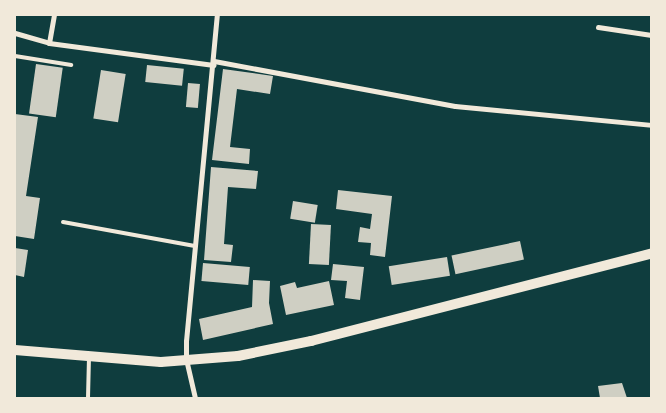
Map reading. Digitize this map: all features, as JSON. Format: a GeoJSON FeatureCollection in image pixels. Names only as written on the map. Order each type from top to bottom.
{"type":"FeatureCollection","features":[{"type":"Feature","properties":{"kind":"main road"},"geometry":{"type":"LineString","coordinates":[[15,350],[89,358],[186,360],[238,356],[293,345],[651,254]]}},
{"type":"Feature","properties":{"kind":"street"},"geometry":{"type":"LineString","coordinates":[[49,43],[54,15]]}},
{"type":"Feature","properties":{"kind":"street"},"geometry":{"type":"LineString","coordinates":[[195,398],[186,360],[217,15]]}},
{"type":"Feature","properties":{"kind":"street"},"geometry":{"type":"LineString","coordinates":[[598,27],[651,35]]}},
{"type":"Feature","properties":{"kind":"street"},"geometry":{"type":"LineString","coordinates":[[15,33],[49,43],[214,63],[455,106],[651,125]]}},
{"type":"Feature","properties":{"kind":"lane"},"geometry":{"type":"LineString","coordinates":[[15,56],[71,64]]}},
{"type":"Feature","properties":{"kind":"lane"},"geometry":{"type":"LineString","coordinates":[[63,222],[195,246]]}},
{"type":"Feature","properties":{"kind":"lane"},"geometry":{"type":"LineString","coordinates":[[88,398],[89,358]]}},
{"type":"Feature","properties":{"kind":"building"},"geometry":{"type":"Polygon","coordinates":[[[36,64],[63,68],[56,117],[29,114],[36,64]]]}},
{"type":"Feature","properties":{"kind":"building"},"geometry":{"type":"Polygon","coordinates":[[[147,65],[184,69],[182,86],[145,82],[147,65]]]}},
{"type":"Feature","properties":{"kind":"building"},"geometry":{"type":"Polygon","coordinates":[[[223,69],[273,76],[270,94],[237,89],[230,147],[250,149],[249,164],[212,160],[223,69]]]}},
{"type":"Feature","properties":{"kind":"building"},"geometry":{"type":"Polygon","coordinates":[[[101,70],[126,74],[118,122],[93,118],[101,70]]]}},
{"type":"Feature","properties":{"kind":"building"},"geometry":{"type":"Polygon","coordinates":[[[188,83],[200,84],[198,108],[186,107],[188,83]]]}},
{"type":"Feature","properties":{"kind":"building"},"geometry":{"type":"Polygon","coordinates":[[[15,114],[38,117],[26,196],[40,198],[34,239],[15,236],[15,114]]]}},
{"type":"Feature","properties":{"kind":"building"},"geometry":{"type":"Polygon","coordinates":[[[211,167],[258,171],[256,189],[228,187],[224,244],[233,245],[231,262],[204,260],[211,167]]]}},
{"type":"Feature","properties":{"kind":"building"},"geometry":{"type":"Polygon","coordinates":[[[338,190],[392,196],[385,257],[370,255],[371,243],[358,242],[360,227],[370,229],[372,214],[336,209],[338,190]]]}},
{"type":"Feature","properties":{"kind":"building"},"geometry":{"type":"Polygon","coordinates":[[[293,201],[318,205],[315,223],[290,219],[293,201]]]}},
{"type":"Feature","properties":{"kind":"building"},"geometry":{"type":"Polygon","coordinates":[[[311,224],[331,225],[329,265],[309,264],[311,224]]]}},
{"type":"Feature","properties":{"kind":"building"},"geometry":{"type":"Polygon","coordinates":[[[520,241],[524,260],[455,274],[452,256],[520,241]]]}},
{"type":"Feature","properties":{"kind":"building"},"geometry":{"type":"Polygon","coordinates":[[[15,248],[28,250],[24,277],[15,275],[15,248]]]}},
{"type":"Feature","properties":{"kind":"building"},"geometry":{"type":"Polygon","coordinates":[[[447,257],[450,276],[392,285],[389,266],[447,257]]]}},
{"type":"Feature","properties":{"kind":"building"},"geometry":{"type":"Polygon","coordinates":[[[203,263],[250,267],[248,285],[201,281],[203,263]]]}},
{"type":"Feature","properties":{"kind":"building"},"geometry":{"type":"Polygon","coordinates":[[[333,264],[364,267],[360,300],[345,298],[347,281],[331,280],[333,264]]]}},
{"type":"Feature","properties":{"kind":"building"},"geometry":{"type":"Polygon","coordinates":[[[253,280],[270,281],[269,303],[273,324],[203,340],[199,319],[252,307],[253,280]]]}},
{"type":"Feature","properties":{"kind":"building"},"geometry":{"type":"Polygon","coordinates":[[[329,281],[334,305],[286,315],[280,286],[295,282],[297,288],[329,281]]]}},
{"type":"Feature","properties":{"kind":"building"},"geometry":{"type":"Polygon","coordinates":[[[622,383],[627,398],[600,398],[598,386],[622,383]]]}}]}
